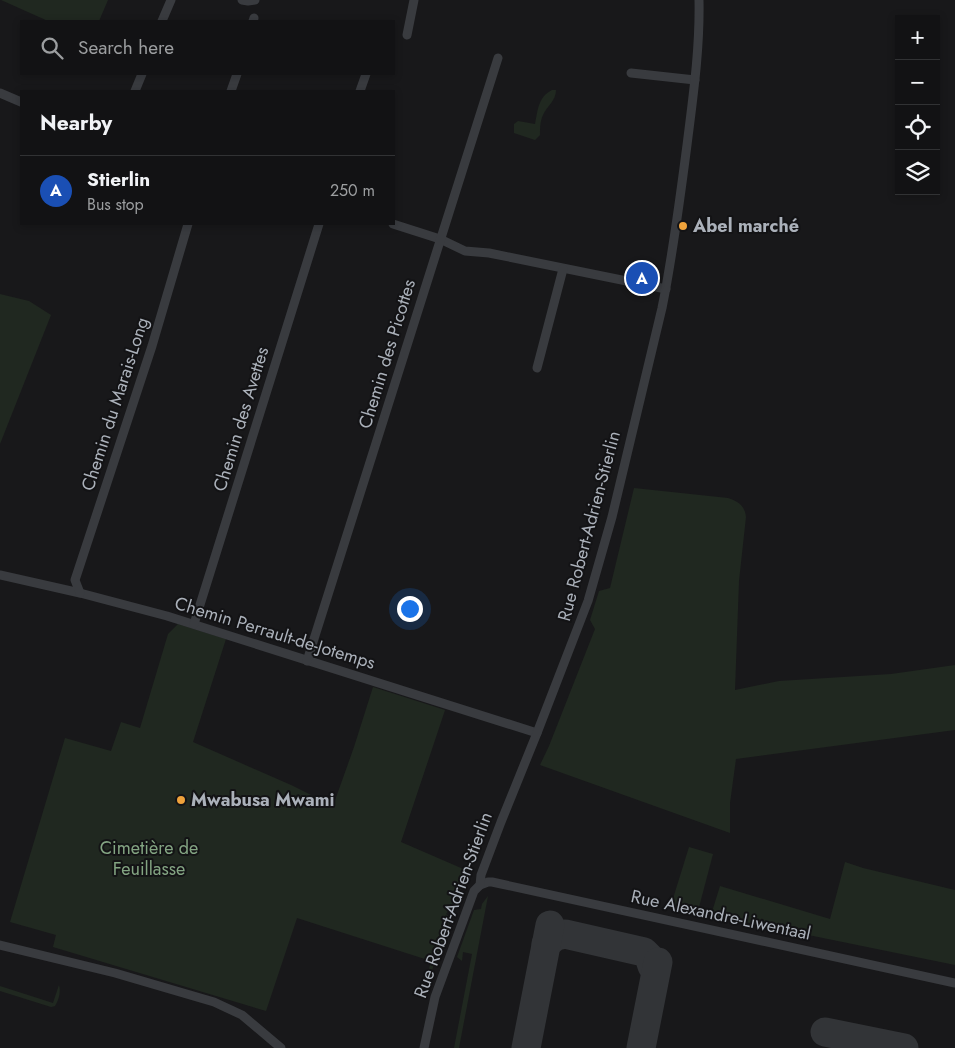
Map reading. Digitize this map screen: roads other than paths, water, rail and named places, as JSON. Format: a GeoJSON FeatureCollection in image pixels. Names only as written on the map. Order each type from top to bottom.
{"type":"FeatureCollection","features":[{"type":"Feature","properties":{"kind":"street"},"geometry":{"type":"LineString","coordinates":[[162,20],[171,0]]}},
{"type":"Feature","properties":{"kind":"street"},"geometry":{"type":"LineString","coordinates":[[242,0],[248,2],[255,0]]}},
{"type":"Feature","properties":{"kind":"street"},"geometry":{"type":"LineString","coordinates":[[407,35],[414,0]]}},
{"type":"Feature","properties":{"kind":"street","name":"Rue Robert-Adrien-Stierlin"},"geometry":{"type":"LineString","coordinates":[[424,1048],[438,986],[474,892],[480,885],[481,876],[501,822],[578,628],[612,517],[666,289],[678,216],[695,80],[699,0]]}},
{"type":"Feature","properties":{"kind":"street","name":"Chemin des Picottes"},"geometry":{"type":"LineString","coordinates":[[307,661],[498,58]]}},
{"type":"Feature","properties":{"kind":"street"},"geometry":{"type":"LineString","coordinates":[[631,73],[695,80]]}},
{"type":"Feature","properties":{"kind":"street"},"geometry":{"type":"LineString","coordinates":[[135,90],[142,75]]}},
{"type":"Feature","properties":{"kind":"street"},"geometry":{"type":"LineString","coordinates":[[231,90],[236,75]]}},
{"type":"Feature","properties":{"kind":"street"},"geometry":{"type":"LineString","coordinates":[[360,90],[366,75]]}},
{"type":"Feature","properties":{"kind":"street"},"geometry":{"type":"LineString","coordinates":[[0,94],[20,102]]}},
{"type":"Feature","properties":{"kind":"street","name":"Chemin du Marais-Long"},"geometry":{"type":"LineString","coordinates":[[80,593],[76,580],[152,346],[188,225]]}},
{"type":"Feature","properties":{"kind":"street","name":"Chemin des Avettes"},"geometry":{"type":"LineString","coordinates":[[194,624],[320,225]]}},
{"type":"Feature","properties":{"kind":"street"},"geometry":{"type":"LineString","coordinates":[[395,225],[440,239],[465,251],[489,254],[666,289]]}},
{"type":"Feature","properties":{"kind":"street"},"geometry":{"type":"LineString","coordinates":[[537,368],[563,269]]}},
{"type":"Feature","properties":{"kind":"street","name":"Chemin Perrault-de-Jotemps"},"geometry":{"type":"LineString","coordinates":[[0,575],[80,593],[194,624],[537,734]]}},
{"type":"Feature","properties":{"kind":"street","name":"Rue Alexandre-Liwentaal"},"geometry":{"type":"LineString","coordinates":[[480,885],[492,882],[955,983]]}},
{"type":"Feature","properties":{"kind":"street"},"geometry":{"type":"LineString","coordinates":[[0,945],[115,973],[214,1002],[242,1015],[281,1048]]}},
{"type":"Feature","properties":{"kind":"place","name":"Abel marché"},"geometry":{"type":"Point","coordinates":[683,226]}},
{"type":"Feature","properties":{"kind":"place","name":"Stierlin"},"geometry":{"type":"Point","coordinates":[642,278]}},
{"type":"Feature","properties":{"kind":"place","name":"Mwabusa Mwami"},"geometry":{"type":"Point","coordinates":[181,800]}},
{"type":"Feature","properties":{"kind":"park label","name":"Cimetière de Feuillasse"},"geometry":{"type":"Point","coordinates":[149,858]}}]}
